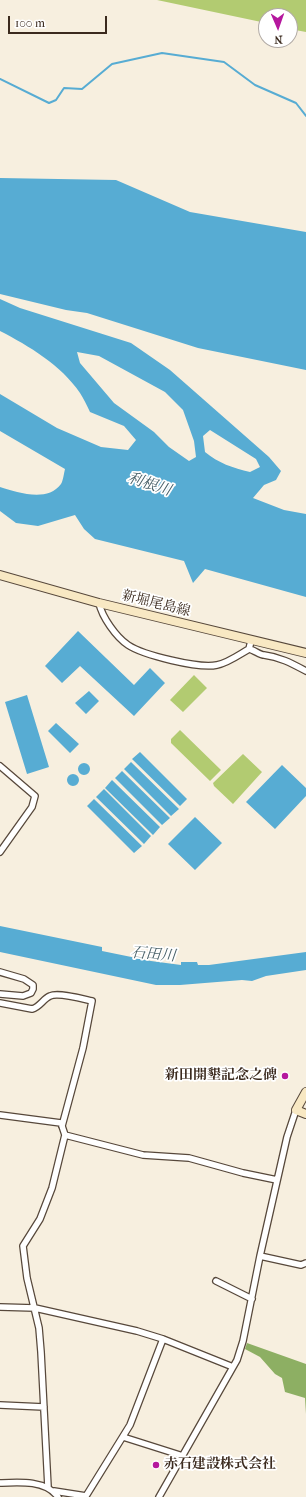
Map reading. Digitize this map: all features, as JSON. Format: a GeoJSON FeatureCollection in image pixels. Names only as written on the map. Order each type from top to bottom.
{"type":"FeatureCollection","features":[{"type":"Feature","properties":{"kind":"main road","name":"新堀尾島線"},"geometry":{"type":"LineString","coordinates":[[0,575],[250,645],[306,653]]}},
{"type":"Feature","properties":{"kind":"main road"},"geometry":{"type":"LineString","coordinates":[[306,1092],[296,1110],[306,1114]]}},
{"type":"Feature","properties":{"kind":"street"},"geometry":{"type":"LineString","coordinates":[[99,603],[103,614],[126,644],[134,649],[202,666],[217,665],[250,645],[263,655],[272,655],[284,659],[306,671]]}},
{"type":"Feature","properties":{"kind":"street"},"geometry":{"type":"LineString","coordinates":[[0,766],[33,792],[35,800],[32,807],[0,852]]}},
{"type":"Feature","properties":{"kind":"street"},"geometry":{"type":"LineString","coordinates":[[0,972],[28,981],[33,984],[33,989],[31,994],[23,996],[0,994]]}},
{"type":"Feature","properties":{"kind":"street"},"geometry":{"type":"LineString","coordinates":[[0,1003],[32,1009],[36,1008],[50,996],[57,995],[92,1001],[83,1048],[62,1127]]}},
{"type":"Feature","properties":{"kind":"street"},"geometry":{"type":"LineString","coordinates":[[159,1497],[233,1367],[243,1341],[277,1180],[289,1131],[296,1110]]}},
{"type":"Feature","properties":{"kind":"street"},"geometry":{"type":"LineString","coordinates":[[0,1115],[61,1123],[65,1135],[52,1188],[40,1219],[23,1246],[27,1278],[42,1352],[48,1487]]}},
{"type":"Feature","properties":{"kind":"street"},"geometry":{"type":"LineString","coordinates":[[65,1135],[143,1155],[189,1158],[243,1173],[277,1180]]}},
{"type":"Feature","properties":{"kind":"street"},"geometry":{"type":"LineString","coordinates":[[260,1256],[301,1265],[306,1263]]}},
{"type":"Feature","properties":{"kind":"street"},"geometry":{"type":"LineString","coordinates":[[216,1281],[252,1299]]}},
{"type":"Feature","properties":{"kind":"street"},"geometry":{"type":"LineString","coordinates":[[0,1307],[34,1308],[106,1323],[163,1339],[233,1367]]}},
{"type":"Feature","properties":{"kind":"street"},"geometry":{"type":"LineString","coordinates":[[54,1491],[86,1496],[123,1437],[163,1339]]}},
{"type":"Feature","properties":{"kind":"street"},"geometry":{"type":"LineString","coordinates":[[0,1405],[44,1407]]}},
{"type":"Feature","properties":{"kind":"street"},"geometry":{"type":"LineString","coordinates":[[123,1437],[183,1456]]}},
{"type":"Feature","properties":{"kind":"street"},"geometry":{"type":"LineString","coordinates":[[0,1483],[11,1482],[48,1487],[54,1491],[58,1497]]}},
{"type":"Feature","properties":{"kind":"green space"},"geometry":{"type":"Polygon","coordinates":[[[157,0],[306,0],[306,32],[298,30],[298,8],[258,8],[258,21],[157,0]]]}},
{"type":"Feature","properties":{"kind":"green space"},"geometry":{"type":"Polygon","coordinates":[[[194,675],[207,688],[183,712],[170,700],[194,675]]]}},
{"type":"Feature","properties":{"kind":"green space"},"geometry":{"type":"Polygon","coordinates":[[[180,730],[221,770],[210,781],[171,743],[171,739],[180,730]]]}},
{"type":"Feature","properties":{"kind":"green space"},"geometry":{"type":"Polygon","coordinates":[[[243,754],[262,772],[233,804],[214,786],[213,783],[243,754]]]}},
{"type":"Feature","properties":{"kind":"green space"},"geometry":{"type":"Polygon","coordinates":[[[247,1343],[306,1364],[306,1414],[305,1398],[285,1392],[282,1378],[275,1374],[260,1357],[245,1349],[247,1343]]]}},
{"type":"Feature","properties":{"kind":"water"},"geometry":{"type":"Polygon","coordinates":[[[0,178],[116,180],[190,212],[306,232],[306,370],[198,348],[87,313],[66,310],[0,294],[0,178]]]}},
{"type":"Feature","properties":{"kind":"water","name":"利根川"},"geometry":{"type":"Polygon","coordinates":[[[0,299],[20,308],[131,343],[170,370],[269,457],[281,471],[276,480],[264,485],[253,498],[284,510],[306,514],[306,597],[205,569],[193,583],[184,561],[95,539],[84,529],[75,515],[38,526],[16,523],[0,511],[0,487],[23,493],[40,495],[48,493],[55,490],[61,484],[65,469],[0,431],[0,394],[57,428],[101,447],[128,450],[136,440],[124,426],[90,412],[81,395],[72,383],[54,365],[22,343],[0,331],[0,299]],[[77,352],[80,363],[114,403],[154,432],[169,447],[189,461],[196,457],[194,441],[183,410],[165,392],[99,356],[77,352]],[[210,430],[203,436],[205,452],[210,456],[226,465],[250,472],[260,467],[256,459],[210,430]]]}},
{"type":"Feature","properties":{"kind":"water"},"geometry":{"type":"Polygon","coordinates":[[[78,631],[134,685],[150,668],[165,683],[134,716],[80,666],[62,683],[45,666],[78,631]]]}},
{"type":"Feature","properties":{"kind":"water"},"geometry":{"type":"Polygon","coordinates":[[[89,691],[99,701],[86,714],[75,703],[89,691]]]}},
{"type":"Feature","properties":{"kind":"water"},"geometry":{"type":"Polygon","coordinates":[[[27,695],[49,767],[27,774],[5,702],[27,695]]]}},
{"type":"Feature","properties":{"kind":"water"},"geometry":{"type":"Polygon","coordinates":[[[56,723],[79,744],[70,753],[48,731],[56,723]]]}},
{"type":"Feature","properties":{"kind":"water"},"geometry":{"type":"Polygon","coordinates":[[[140,752],[187,799],[180,806],[132,759],[140,752]]]}},
{"type":"Feature","properties":{"kind":"water"},"geometry":{"type":"Polygon","coordinates":[[[131,762],[179,809],[171,816],[124,769],[131,762]]]}},
{"type":"Feature","properties":{"kind":"water"},"geometry":{"type":"Polygon","coordinates":[[[84,763],[88,765],[90,769],[88,773],[84,775],[80,773],[78,769],[80,765],[84,763]]]}},
{"type":"Feature","properties":{"kind":"water"},"geometry":{"type":"Polygon","coordinates":[[[282,765],[306,788],[306,796],[275,829],[246,802],[282,765]]]}},
{"type":"Feature","properties":{"kind":"water"},"geometry":{"type":"Polygon","coordinates":[[[122,771],[170,818],[162,825],[115,778],[122,771]]]}},
{"type":"Feature","properties":{"kind":"water"},"geometry":{"type":"Polygon","coordinates":[[[73,774],[77,776],[79,780],[77,784],[73,786],[69,784],[67,780],[69,776],[73,774]]]}},
{"type":"Feature","properties":{"kind":"water"},"geometry":{"type":"Polygon","coordinates":[[[112,780],[160,827],[153,835],[105,788],[112,780]]]}},
{"type":"Feature","properties":{"kind":"water"},"geometry":{"type":"Polygon","coordinates":[[[104,789],[151,836],[144,844],[96,797],[104,789]]]}},
{"type":"Feature","properties":{"kind":"water"},"geometry":{"type":"Polygon","coordinates":[[[94,799],[142,846],[134,853],[87,806],[94,799]]]}},
{"type":"Feature","properties":{"kind":"water"},"geometry":{"type":"Polygon","coordinates":[[[195,817],[222,843],[195,870],[168,844],[195,817]]]}},
{"type":"Feature","properties":{"kind":"water"},"geometry":{"type":"Polygon","coordinates":[[[0,926],[102,947],[102,951],[151,961],[181,965],[181,962],[197,962],[198,965],[209,965],[306,952],[306,970],[266,976],[252,981],[242,980],[180,985],[156,985],[0,952],[0,926]]]}},
{"type":"Feature","properties":{"kind":"waterway"},"geometry":{"type":"LineString","coordinates":[[0,79],[49,103],[56,100],[64,88],[82,89],[112,64],[162,53],[224,62],[255,85],[296,103],[306,116]]}},
{"type":"Feature","properties":{"kind":"place","name":"新田開墾記念之碑"},"geometry":{"type":"Point","coordinates":[285,1076]}},
{"type":"Feature","properties":{"kind":"place","name":"赤石建設株式会社"},"geometry":{"type":"Point","coordinates":[156,1465]}},
{"type":"Feature","properties":{"kind":"water label","name":"石田川"},"geometry":{"type":"Point","coordinates":[153,955]}}]}
